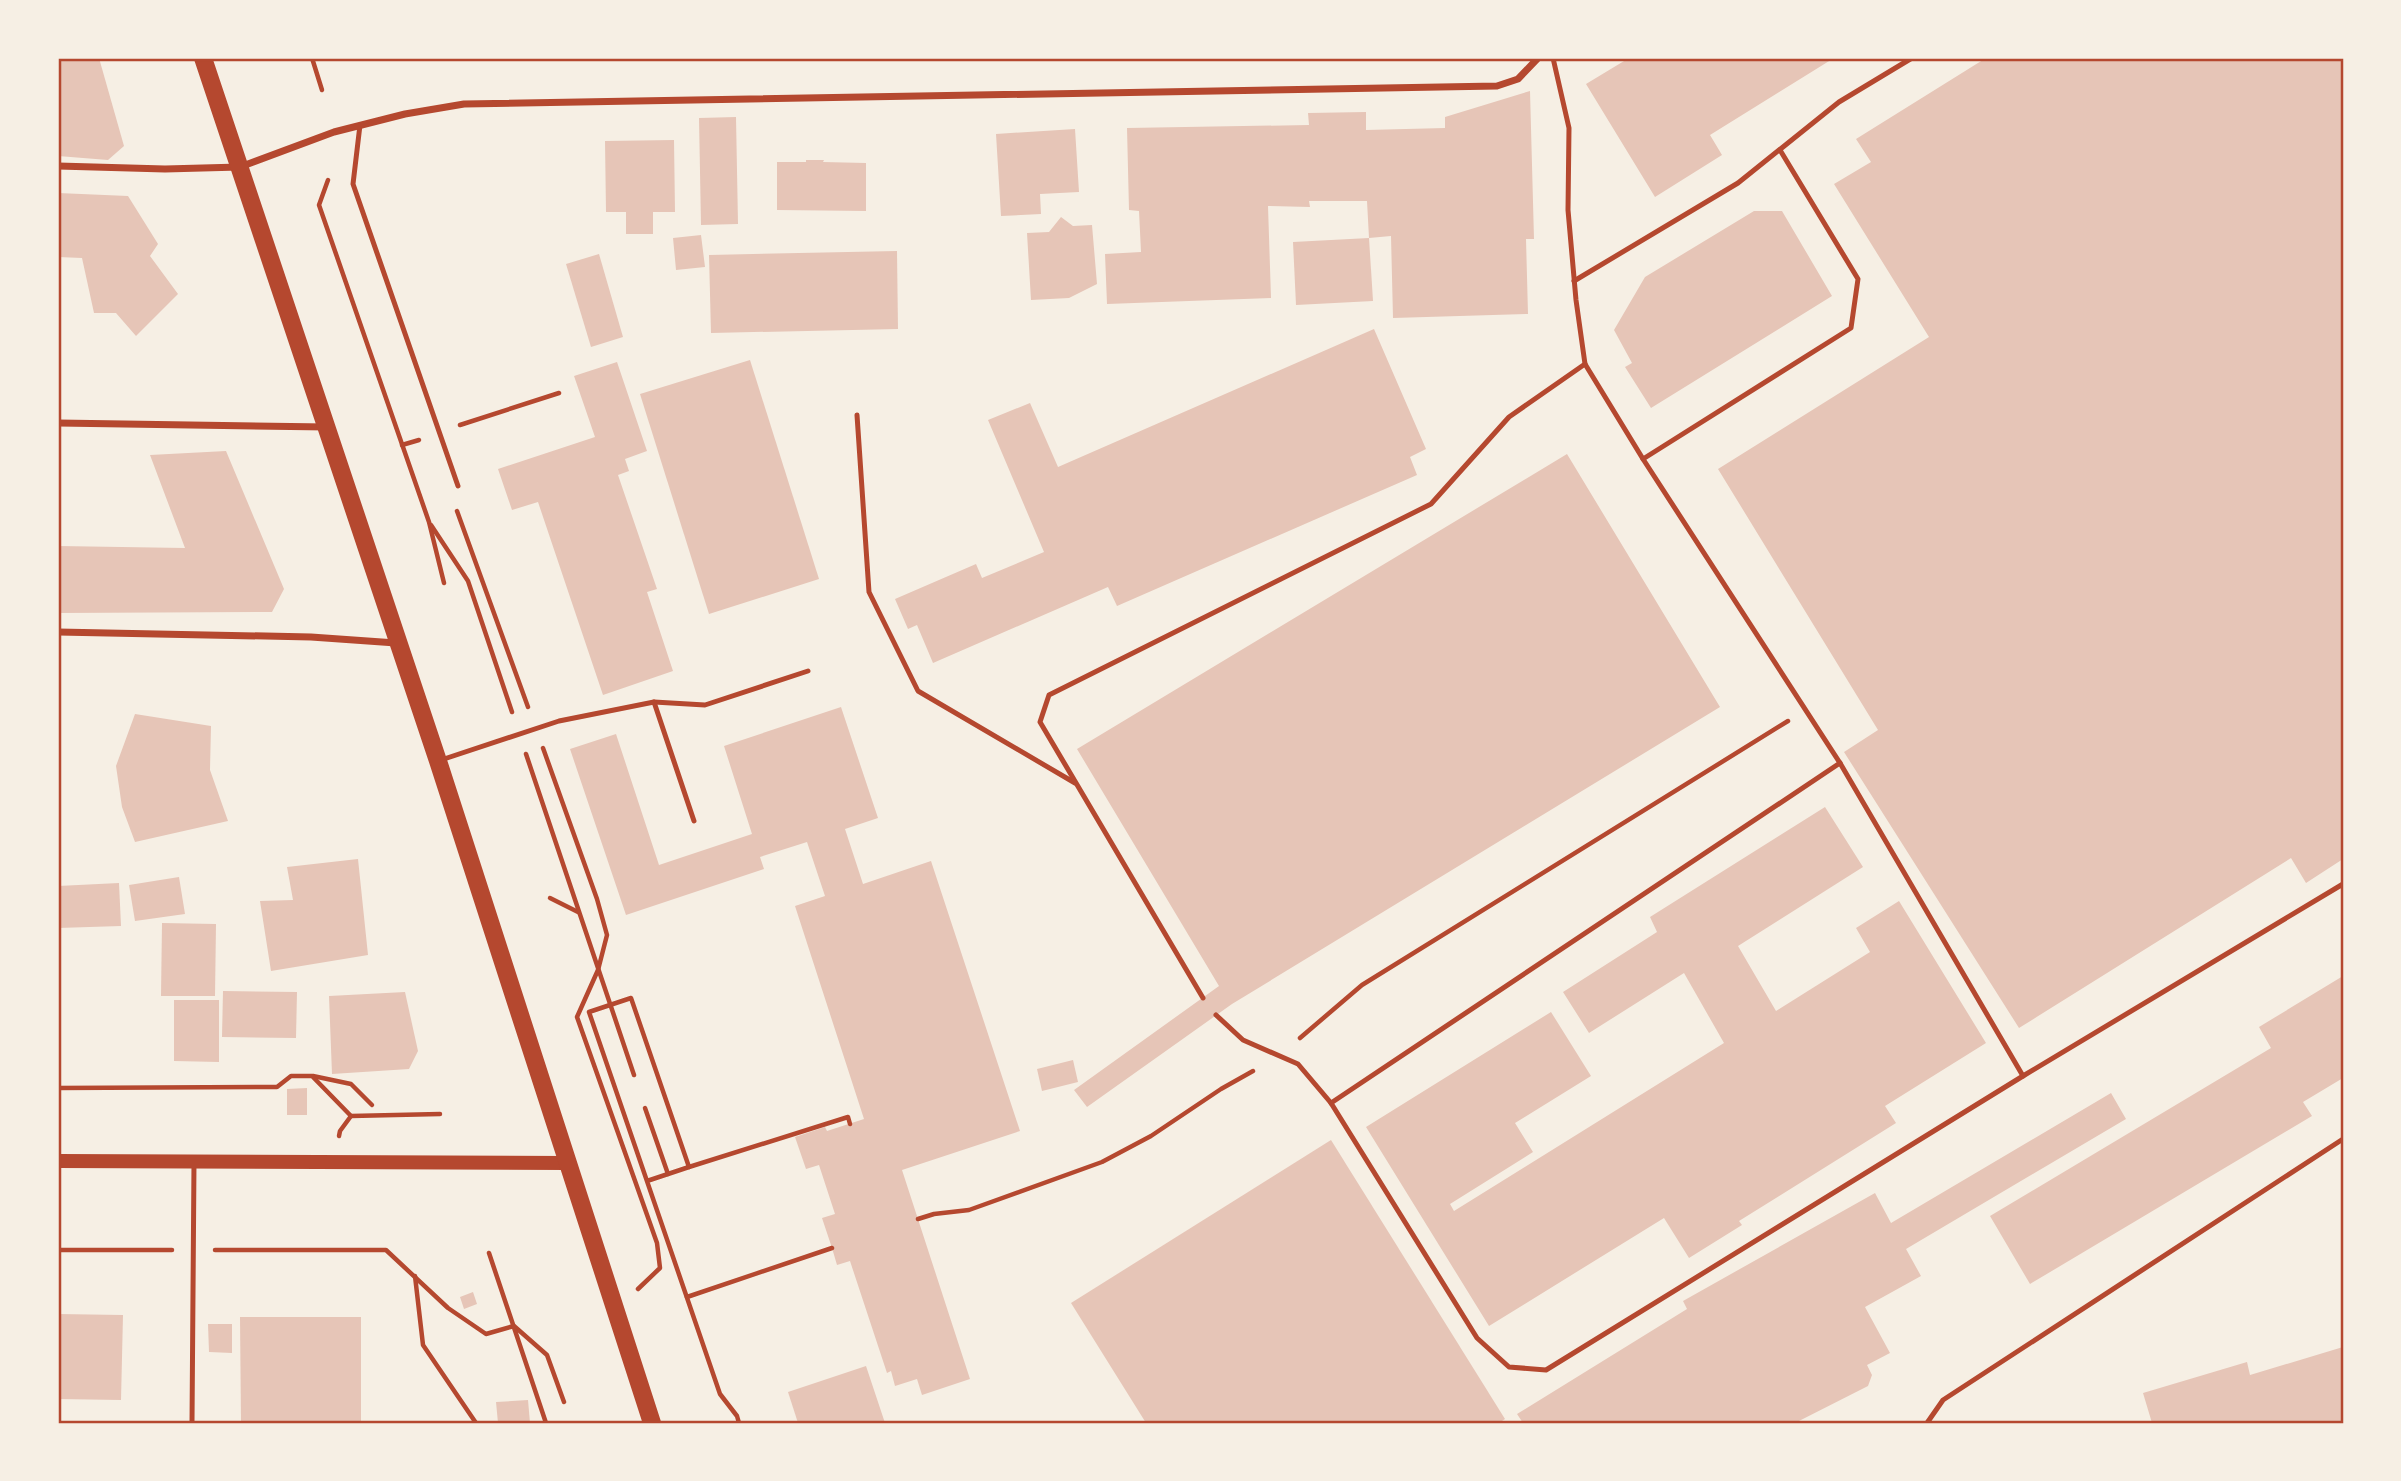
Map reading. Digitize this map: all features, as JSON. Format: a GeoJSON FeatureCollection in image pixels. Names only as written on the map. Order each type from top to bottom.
{"type":"FeatureCollection","features":[{"type":"Feature","properties":{"kind":"main road"},"geometry":{"type":"LineString","coordinates":[[203,58],[438,761],[652,1423]]}},
{"type":"Feature","properties":{"kind":"main road"},"geometry":{"type":"LineString","coordinates":[[58,1161],[567,1163]]}},
{"type":"Feature","properties":{"kind":"street"},"geometry":{"type":"LineString","coordinates":[[58,166],[189,169],[240,167],[334,132],[405,114],[464,104],[1497,86],[1518,79],[1538,58]]}},
{"type":"Feature","properties":{"kind":"street"},"geometry":{"type":"LineString","coordinates":[[58,422],[327,427]]}},
{"type":"Feature","properties":{"kind":"street"},"geometry":{"type":"LineString","coordinates":[[58,632],[311,637],[399,643]]}},
{"type":"Feature","properties":{"kind":"lane"},"geometry":{"type":"LineString","coordinates":[[1553,58],[1569,128],[1568,210],[1585,364],[1840,764],[2024,1076]]}},
{"type":"Feature","properties":{"kind":"lane"},"geometry":{"type":"LineString","coordinates":[[1574,281],[1738,183],[1839,102],[1912,58]]}},
{"type":"Feature","properties":{"kind":"lane"},"geometry":{"type":"LineString","coordinates":[[360,125],[353,184],[458,486]]}},
{"type":"Feature","properties":{"kind":"lane"},"geometry":{"type":"LineString","coordinates":[[1643,458],[1851,328],[1858,279],[1780,150]]}},
{"type":"Feature","properties":{"kind":"lane"},"geometry":{"type":"LineString","coordinates":[[1203,998],[1040,722],[1049,695],[1431,504],[1509,417],[1585,364]]}},
{"type":"Feature","properties":{"kind":"lane"},"geometry":{"type":"LineString","coordinates":[[858,415],[869,592],[918,691],[1077,785]]}},
{"type":"Feature","properties":{"kind":"lane"},"geometry":{"type":"LineString","coordinates":[[438,761],[559,721],[654,702],[705,705],[808,671]]}},
{"type":"Feature","properties":{"kind":"lane"},"geometry":{"type":"LineString","coordinates":[[654,702],[694,821]]}},
{"type":"Feature","properties":{"kind":"lane"},"geometry":{"type":"LineString","coordinates":[[1331,1103],[1840,764]]}},
{"type":"Feature","properties":{"kind":"lane"},"geometry":{"type":"LineString","coordinates":[[1216,1014],[1242,1040],[1298,1064],[1331,1103],[1477,1338],[1509,1367],[1546,1370],[2024,1076],[2343,884]]}},
{"type":"Feature","properties":{"kind":"lane"},"geometry":{"type":"LineString","coordinates":[[1927,1423],[1942,1401],[2343,1139]]}},
{"type":"Feature","properties":{"kind":"lane"},"geometry":{"type":"LineString","coordinates":[[192,1423],[194,1162]]}},
{"type":"Feature","properties":{"kind":"path"},"geometry":{"type":"LineString","coordinates":[[312,58],[322,90]]}},
{"type":"Feature","properties":{"kind":"path"},"geometry":{"type":"LineString","coordinates":[[332,170],[319,205],[429,522],[444,583]]}},
{"type":"Feature","properties":{"kind":"path"},"geometry":{"type":"LineString","coordinates":[[465,423],[559,393]]}},
{"type":"Feature","properties":{"kind":"path"},"geometry":{"type":"LineString","coordinates":[[457,511],[536,728],[607,935],[598,971],[577,1017],[657,1242],[660,1268],[615,1311]]}},
{"type":"Feature","properties":{"kind":"path"},"geometry":{"type":"LineString","coordinates":[[429,522],[468,581],[513,715]]}},
{"type":"Feature","properties":{"kind":"path"},"geometry":{"type":"LineString","coordinates":[[918,1219],[934,1214],[969,1210],[1102,1162],[1151,1136],[1221,1089],[1280,1056],[1362,985],[1806,709]]}},
{"type":"Feature","properties":{"kind":"path"},"geometry":{"type":"LineString","coordinates":[[529,764],[634,1075]]}},
{"type":"Feature","properties":{"kind":"path"},"geometry":{"type":"LineString","coordinates":[[550,898],[578,913]]}},
{"type":"Feature","properties":{"kind":"path"},"geometry":{"type":"LineString","coordinates":[[689,1167],[631,998],[589,1013],[720,1394],[737,1416],[739,1423]]}},
{"type":"Feature","properties":{"kind":"path"},"geometry":{"type":"LineString","coordinates":[[58,1088],[277,1087],[290,1076],[312,1076],[351,1084],[372,1105]]}},
{"type":"Feature","properties":{"kind":"path"},"geometry":{"type":"LineString","coordinates":[[312,1076],[351,1116],[440,1114]]}},
{"type":"Feature","properties":{"kind":"path"},"geometry":{"type":"LineString","coordinates":[[645,1108],[668,1174]]}},
{"type":"Feature","properties":{"kind":"path"},"geometry":{"type":"LineString","coordinates":[[647,1181],[848,1117],[850,1124]]}},
{"type":"Feature","properties":{"kind":"path"},"geometry":{"type":"LineString","coordinates":[[687,1297],[832,1248]]}},
{"type":"Feature","properties":{"kind":"path"},"geometry":{"type":"LineString","coordinates":[[58,1250],[174,1250]]}},
{"type":"Feature","properties":{"kind":"path"},"geometry":{"type":"LineString","coordinates":[[214,1250],[386,1250],[448,1308],[486,1334],[514,1326]]}},
{"type":"Feature","properties":{"kind":"path"},"geometry":{"type":"LineString","coordinates":[[489,1253],[546,1423]]}},
{"type":"Feature","properties":{"kind":"path"},"geometry":{"type":"LineString","coordinates":[[414,1275],[424,1345],[476,1423]]}},
{"type":"Feature","properties":{"kind":"path"},"geometry":{"type":"LineString","coordinates":[[514,1326],[547,1355],[564,1402]]}},
{"type":"Feature","properties":{"kind":"building"},"geometry":{"type":"Polygon","coordinates":[[[58,58],[99,58],[124,146],[108,160],[58,156],[58,58]]]}},
{"type":"Feature","properties":{"kind":"building"},"geometry":{"type":"Polygon","coordinates":[[[1629,58],[1834,58],[1710,135],[1722,155],[1655,197],[1586,84],[1629,58]]]}},
{"type":"Feature","properties":{"kind":"building"},"geometry":{"type":"Polygon","coordinates":[[[1986,58],[2343,58],[2343,859],[2306,883],[2291,858],[2019,1028],[1844,752],[1878,730],[1718,469],[1929,337],[1834,184],[1871,162],[1856,139],[1986,58]]]}},
{"type":"Feature","properties":{"kind":"building"},"geometry":{"type":"Polygon","coordinates":[[[1530,91],[1534,239],[1526,239],[1528,314],[1393,318],[1391,236],[1369,238],[1367,201],[1309,201],[1310,207],[1268,206],[1271,298],[1107,304],[1105,254],[1141,252],[1139,211],[1129,210],[1127,128],[1309,125],[1308,113],[1366,112],[1366,130],[1445,128],[1445,117],[1530,91]]]}},
{"type":"Feature","properties":{"kind":"building"},"geometry":{"type":"Polygon","coordinates":[[[736,117],[738,224],[701,225],[699,118],[736,117]]]}},
{"type":"Feature","properties":{"kind":"building"},"geometry":{"type":"Polygon","coordinates":[[[1075,129],[1079,192],[1040,194],[1041,214],[1001,216],[996,134],[1075,129]]]}},
{"type":"Feature","properties":{"kind":"building"},"geometry":{"type":"Polygon","coordinates":[[[674,140],[675,212],[653,212],[653,234],[626,234],[626,212],[606,212],[605,141],[674,140]]]}},
{"type":"Feature","properties":{"kind":"building"},"geometry":{"type":"Polygon","coordinates":[[[806,160],[866,163],[866,211],[777,210],[777,162],[806,160]]]}},
{"type":"Feature","properties":{"kind":"building"},"geometry":{"type":"Polygon","coordinates":[[[58,193],[128,196],[158,244],[150,256],[178,294],[136,336],[116,313],[94,313],[82,258],[58,257],[58,193]]]}},
{"type":"Feature","properties":{"kind":"building"},"geometry":{"type":"Polygon","coordinates":[[[1754,211],[1782,211],[1832,296],[1651,408],[1625,367],[1632,363],[1614,330],[1645,277],[1754,211]]]}},
{"type":"Feature","properties":{"kind":"building"},"geometry":{"type":"Polygon","coordinates":[[[1061,217],[1073,226],[1092,225],[1097,284],[1069,298],[1031,300],[1027,233],[1049,232],[1061,217]]]}},
{"type":"Feature","properties":{"kind":"building"},"geometry":{"type":"Polygon","coordinates":[[[701,235],[705,267],[676,270],[673,238],[701,235]]]}},
{"type":"Feature","properties":{"kind":"building"},"geometry":{"type":"Polygon","coordinates":[[[1369,238],[1373,301],[1296,305],[1293,242],[1369,238]]]}},
{"type":"Feature","properties":{"kind":"building"},"geometry":{"type":"Polygon","coordinates":[[[897,251],[898,329],[711,333],[709,255],[897,251]]]}},
{"type":"Feature","properties":{"kind":"building"},"geometry":{"type":"Polygon","coordinates":[[[599,254],[623,337],[591,347],[566,264],[599,254]]]}},
{"type":"Feature","properties":{"kind":"building"},"geometry":{"type":"Polygon","coordinates":[[[1374,329],[1426,449],[1410,457],[1417,475],[1117,606],[1108,587],[933,663],[917,625],[908,629],[895,599],[976,564],[982,578],[1044,552],[988,420],[1030,403],[1058,467],[1374,329]]]}},
{"type":"Feature","properties":{"kind":"building"},"geometry":{"type":"Polygon","coordinates":[[[750,360],[819,579],[709,614],[640,394],[750,360]]]}},
{"type":"Feature","properties":{"kind":"building"},"geometry":{"type":"Polygon","coordinates":[[[617,362],[647,451],[625,459],[629,471],[618,475],[657,589],[647,592],[673,671],[603,695],[538,502],[512,510],[498,469],[595,437],[574,376],[617,362]]]}},
{"type":"Feature","properties":{"kind":"building"},"geometry":{"type":"Polygon","coordinates":[[[226,451],[284,589],[272,612],[58,613],[58,546],[185,548],[150,455],[226,451]]]}},
{"type":"Feature","properties":{"kind":"building"},"geometry":{"type":"Polygon","coordinates":[[[1567,454],[1720,707],[1232,1004],[1087,1107],[1074,1090],[1219,986],[1077,749],[1567,454]]]}},
{"type":"Feature","properties":{"kind":"building"},"geometry":{"type":"Polygon","coordinates":[[[841,707],[878,818],[845,829],[863,884],[931,861],[1020,1131],[902,1170],[970,1379],[922,1395],[917,1379],[895,1386],[891,1371],[887,1373],[850,1261],[837,1265],[822,1218],[835,1214],[819,1165],[806,1169],[795,1137],[825,1127],[827,1131],[864,1119],[795,906],[825,896],[807,842],[760,857],[764,869],[626,915],[570,749],[616,734],[659,865],[752,834],[724,746],[841,707]]]}},
{"type":"Feature","properties":{"kind":"building"},"geometry":{"type":"Polygon","coordinates":[[[135,714],[211,726],[210,770],[228,821],[135,842],[122,807],[116,766],[135,714]]]}},
{"type":"Feature","properties":{"kind":"building"},"geometry":{"type":"Polygon","coordinates":[[[1825,807],[1863,867],[1738,946],[1776,1011],[1870,952],[1856,928],[1899,901],[1986,1043],[1885,1106],[1896,1123],[1739,1221],[1742,1225],[1689,1258],[1664,1218],[1489,1326],[1366,1127],[1551,1012],[1591,1076],[1515,1123],[1533,1152],[1450,1204],[1454,1211],[1724,1043],[1684,973],[1589,1033],[1563,992],[1657,932],[1650,917],[1825,807]]]}},
{"type":"Feature","properties":{"kind":"building"},"geometry":{"type":"Polygon","coordinates":[[[358,859],[368,955],[271,971],[260,901],[293,900],[287,867],[358,859]]]}},
{"type":"Feature","properties":{"kind":"building"},"geometry":{"type":"Polygon","coordinates":[[[179,877],[185,914],[135,921],[129,885],[179,877]]]}},
{"type":"Feature","properties":{"kind":"building"},"geometry":{"type":"Polygon","coordinates":[[[119,883],[121,926],[58,928],[58,886],[119,883]]]}},
{"type":"Feature","properties":{"kind":"building"},"geometry":{"type":"Polygon","coordinates":[[[162,923],[216,924],[215,996],[161,996],[162,923]]]}},
{"type":"Feature","properties":{"kind":"building"},"geometry":{"type":"Polygon","coordinates":[[[2343,976],[2343,1078],[2303,1102],[2312,1116],[2030,1284],[1990,1216],[2271,1048],[2259,1027],[2343,976]]]}},
{"type":"Feature","properties":{"kind":"building"},"geometry":{"type":"Polygon","coordinates":[[[223,991],[297,992],[296,1038],[222,1037],[223,991]]]}},
{"type":"Feature","properties":{"kind":"building"},"geometry":{"type":"Polygon","coordinates":[[[405,992],[418,1051],[409,1069],[332,1074],[329,996],[405,992]]]}},
{"type":"Feature","properties":{"kind":"building"},"geometry":{"type":"Polygon","coordinates":[[[174,1000],[219,1000],[219,1062],[174,1061],[174,1000]]]}},
{"type":"Feature","properties":{"kind":"building"},"geometry":{"type":"Polygon","coordinates":[[[1073,1060],[1078,1082],[1042,1091],[1037,1069],[1073,1060]]]}},
{"type":"Feature","properties":{"kind":"building"},"geometry":{"type":"Polygon","coordinates":[[[307,1088],[307,1115],[287,1115],[287,1089],[307,1088]]]}},
{"type":"Feature","properties":{"kind":"building"},"geometry":{"type":"Polygon","coordinates":[[[2111,1093],[2126,1119],[1906,1249],[1921,1276],[1865,1307],[1890,1353],[1867,1365],[1872,1375],[1868,1386],[1795,1423],[1523,1423],[1517,1414],[1687,1309],[1683,1301],[1875,1193],[1891,1223],[2111,1093]]]}},
{"type":"Feature","properties":{"kind":"building"},"geometry":{"type":"Polygon","coordinates":[[[1331,1140],[1505,1419],[1499,1423],[1146,1423],[1071,1303],[1331,1140]]]}},
{"type":"Feature","properties":{"kind":"building"},"geometry":{"type":"Polygon","coordinates":[[[473,1292],[477,1304],[464,1309],[460,1297],[473,1292]]]}},
{"type":"Feature","properties":{"kind":"building"},"geometry":{"type":"Polygon","coordinates":[[[58,1314],[123,1315],[121,1400],[58,1399],[58,1314]]]}},
{"type":"Feature","properties":{"kind":"building"},"geometry":{"type":"Polygon","coordinates":[[[240,1317],[361,1317],[361,1423],[241,1423],[240,1317]]]}},
{"type":"Feature","properties":{"kind":"building"},"geometry":{"type":"Polygon","coordinates":[[[208,1324],[232,1324],[232,1353],[209,1352],[208,1324]]]}},
{"type":"Feature","properties":{"kind":"building"},"geometry":{"type":"Polygon","coordinates":[[[2343,1347],[2343,1423],[2152,1423],[2143,1393],[2247,1362],[2250,1375],[2343,1347]]]}},
{"type":"Feature","properties":{"kind":"building"},"geometry":{"type":"Polygon","coordinates":[[[866,1366],[885,1423],[798,1423],[788,1392],[866,1366]]]}},
{"type":"Feature","properties":{"kind":"building"},"geometry":{"type":"Polygon","coordinates":[[[528,1400],[530,1423],[498,1423],[496,1402],[528,1400]]]}}]}
